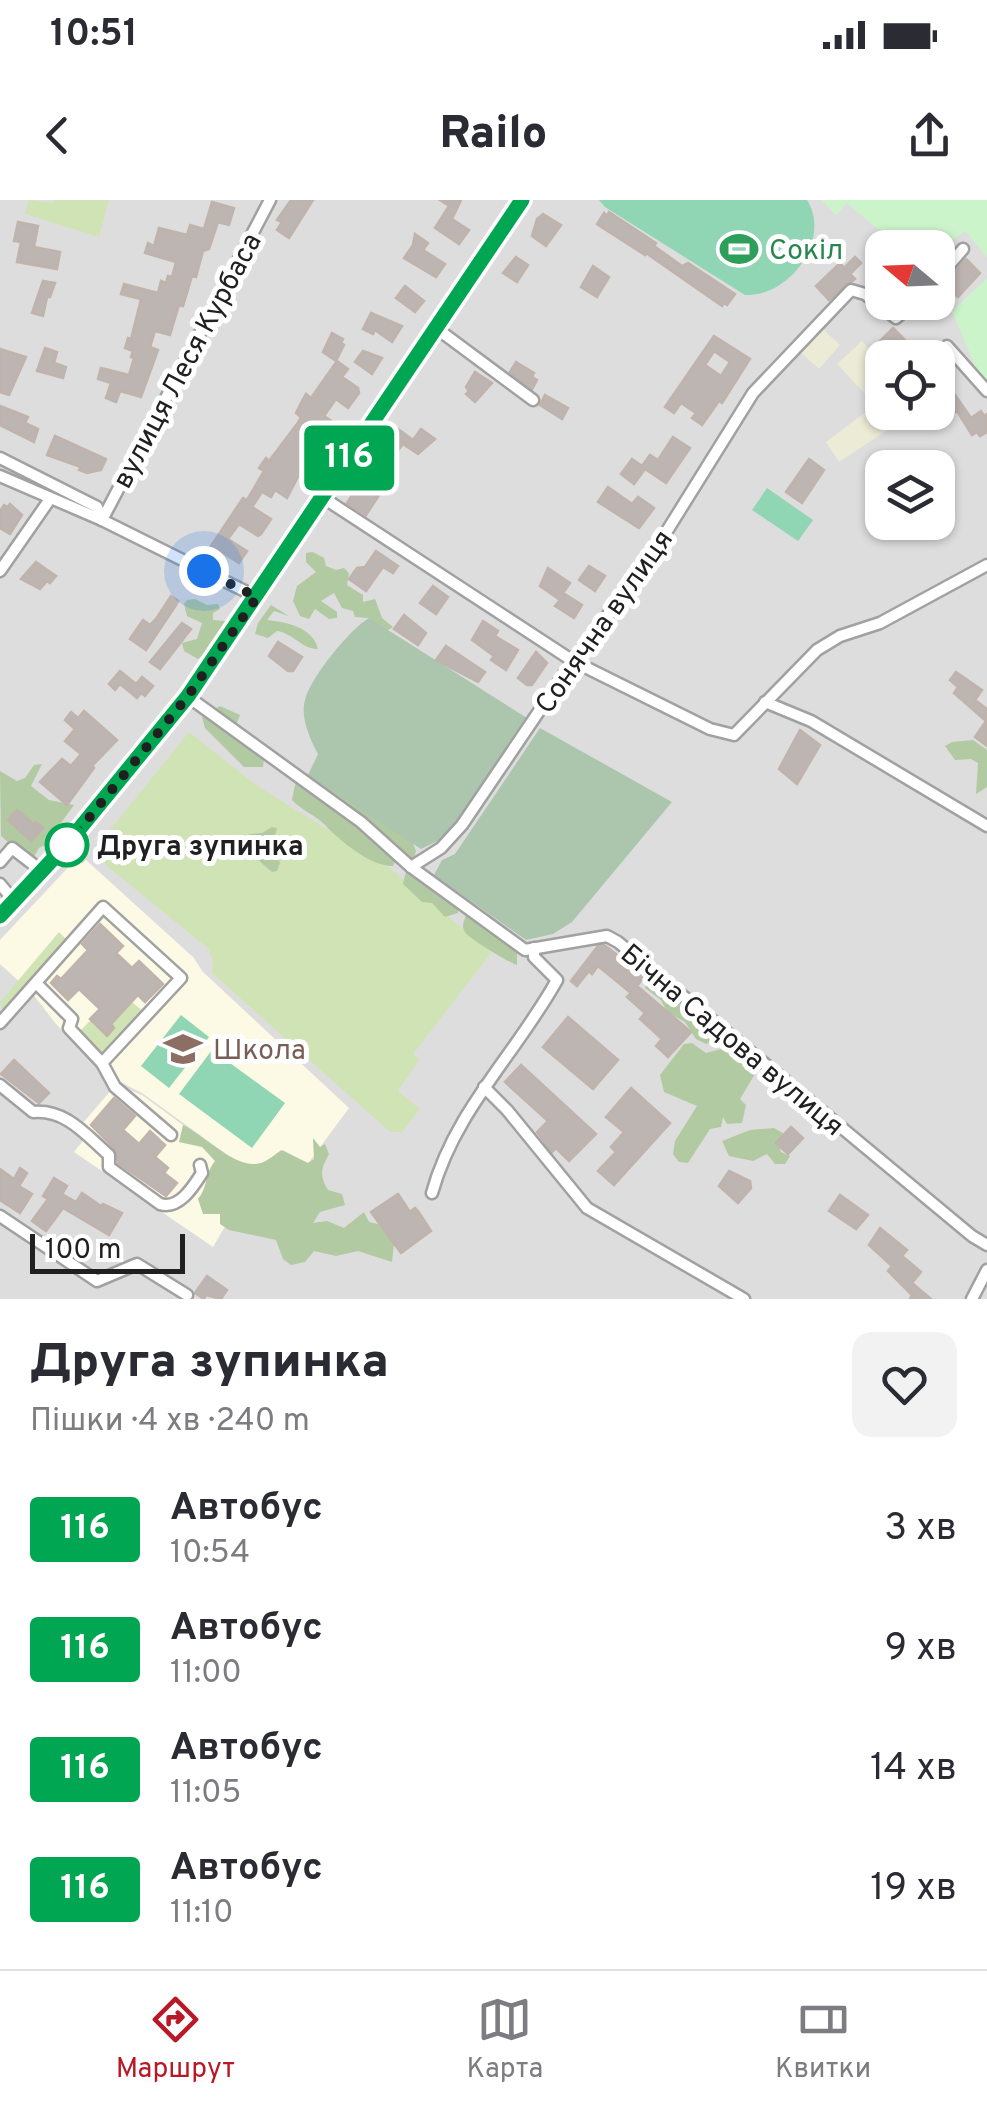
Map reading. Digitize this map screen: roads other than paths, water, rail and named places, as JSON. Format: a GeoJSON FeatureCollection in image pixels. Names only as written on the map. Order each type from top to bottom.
{"type":"FeatureCollection","features":[{"type":"Feature","properties":{"kind":"street","name":"вулиця Леся Курбаса"},"geometry":{"type":"LineString","coordinates":[[102,520],[270,200]]}},
{"type":"Feature","properties":{"kind":"street"},"geometry":{"type":"LineString","coordinates":[[0,916],[43,872],[188,696],[522,200]]}},
{"type":"Feature","properties":{"kind":"street"},"geometry":{"type":"LineString","coordinates":[[955,258],[963,249]]}},
{"type":"Feature","properties":{"kind":"street","name":"Сонячна вулиця"},"geometry":{"type":"LineString","coordinates":[[411,867],[441,848],[462,825],[574,661],[647,563],[753,393],[850,290],[865,294]]}},
{"type":"Feature","properties":{"kind":"street"},"geometry":{"type":"LineString","coordinates":[[436,328],[532,400]]}},
{"type":"Feature","properties":{"kind":"street"},"geometry":{"type":"LineString","coordinates":[[955,355],[987,391]]}},
{"type":"Feature","properties":{"kind":"street"},"geometry":{"type":"LineString","coordinates":[[0,458],[96,507],[102,520]]}},
{"type":"Feature","properties":{"kind":"street"},"geometry":{"type":"LineString","coordinates":[[0,476],[102,520],[257,597]]}},
{"type":"Feature","properties":{"kind":"street"},"geometry":{"type":"LineString","coordinates":[[322,497],[574,661],[710,729],[734,735],[816,650],[840,636],[880,622],[987,564]]}},
{"type":"Feature","properties":{"kind":"street"},"geometry":{"type":"LineString","coordinates":[[0,571],[50,499]]}},
{"type":"Feature","properties":{"kind":"street"},"geometry":{"type":"LineString","coordinates":[[188,696],[360,822],[411,867],[525,950],[534,948],[534,957],[557,980],[538,1015],[484,1087],[442,1157],[432,1193]]}},
{"type":"Feature","properties":{"kind":"street"},"geometry":{"type":"LineString","coordinates":[[765,702],[811,721],[987,826]]}},
{"type":"Feature","properties":{"kind":"street"},"geometry":{"type":"LineString","coordinates":[[0,862],[12,848],[43,872]]}},
{"type":"Feature","properties":{"kind":"street"},"geometry":{"type":"LineString","coordinates":[[0,884],[15,902]]}},
{"type":"Feature","properties":{"kind":"street"},"geometry":{"type":"LineString","coordinates":[[0,1023],[103,907],[182,978],[102,1063]]}},
{"type":"Feature","properties":{"kind":"street","name":"Бічна Садова вулиця"},"geometry":{"type":"LineString","coordinates":[[534,948],[607,936],[618,942],[987,1244]]}},
{"type":"Feature","properties":{"kind":"street"},"geometry":{"type":"LineString","coordinates":[[36,983],[72,1019],[69,1028],[102,1063],[115,1086],[171,1135]]}},
{"type":"Feature","properties":{"kind":"street"},"geometry":{"type":"LineString","coordinates":[[0,1085],[33,1112],[48,1110],[68,1119],[109,1155],[109,1168],[160,1204],[176,1204],[202,1173],[200,1165]]}},
{"type":"Feature","properties":{"kind":"street"},"geometry":{"type":"LineString","coordinates":[[484,1087],[587,1208],[744,1299]]}},
{"type":"Feature","properties":{"kind":"street"},"geometry":{"type":"LineString","coordinates":[[0,1216],[97,1280],[138,1264],[188,1295]]}},
{"type":"Feature","properties":{"kind":"street"},"geometry":{"type":"LineString","coordinates":[[972,1299],[987,1270]]}},
{"type":"Feature","properties":{"kind":"place","name":"Сокіл"},"geometry":{"type":"Point","coordinates":[739,249]}},
{"type":"Feature","properties":{"kind":"place","name":"Друга зупинка"},"geometry":{"type":"Point","coordinates":[67,845]}},
{"type":"Feature","properties":{"kind":"place","name":"Школа"},"geometry":{"type":"Point","coordinates":[183,1049]}}]}
